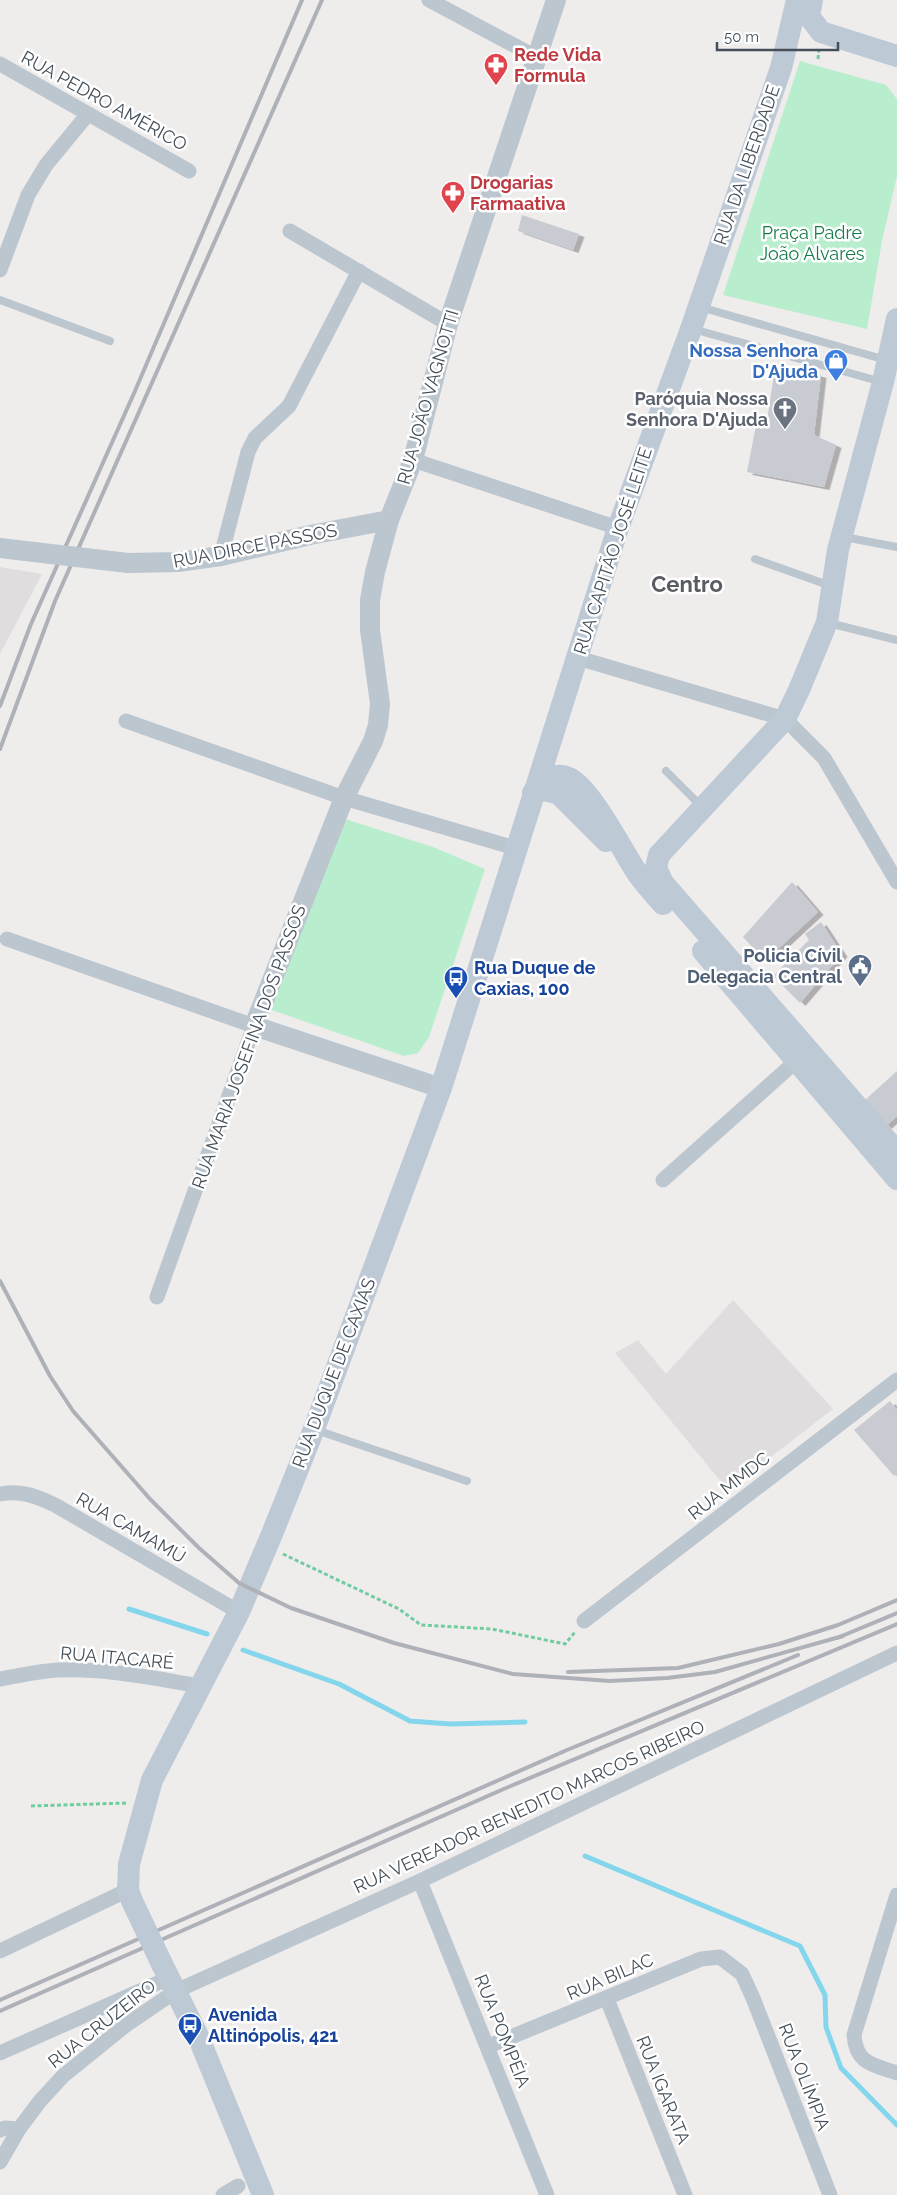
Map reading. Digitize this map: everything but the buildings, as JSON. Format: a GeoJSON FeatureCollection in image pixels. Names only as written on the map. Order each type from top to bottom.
{"type":"FeatureCollection","features":[{"type":"Feature","properties":{"kind":"main road","name":"RUA DA LIBERDADE"},"geometry":{"type":"LineString","coordinates":[[691,329],[781,68],[797,0]]}},
{"type":"Feature","properties":{"kind":"main road"},"geometry":{"type":"LineString","coordinates":[[812,0],[809,16],[822,32]]}},
{"type":"Feature","properties":{"kind":"main road"},"geometry":{"type":"LineString","coordinates":[[781,68],[798,44],[812,34],[822,32],[897,56]]}},
{"type":"Feature","properties":{"kind":"main road"},"geometry":{"type":"LineString","coordinates":[[597,809],[639,853],[651,856],[659,854],[704,809],[785,719],[827,622],[842,536],[886,372],[897,319]]}},
{"type":"Feature","properties":{"kind":"main road","name":"RUA CAPITÃO JOSÉ LEITE"},"geometry":{"type":"LineString","coordinates":[[555,776],[549,746],[618,528],[691,329]]}},
{"type":"Feature","properties":{"kind":"main road","name":"RUA DUQUE DE CAXIAS"},"geometry":{"type":"LineString","coordinates":[[263,2195],[198,2036],[130,1895],[129,1864],[144,1803],[152,1780],[239,1612],[314,1429],[441,1088],[515,848],[549,746]]}},
{"type":"Feature","properties":{"kind":"main road"},"geometry":{"type":"LineString","coordinates":[[533,793],[540,784],[555,776],[570,778],[579,785],[597,809],[635,870]]}},
{"type":"Feature","properties":{"kind":"main road"},"geometry":{"type":"LineString","coordinates":[[533,793],[545,790],[559,794],[635,870],[803,1055],[897,1152]]}},
{"type":"Feature","properties":{"kind":"main road"},"geometry":{"type":"LineString","coordinates":[[659,854],[656,868],[663,883],[803,1055],[897,1179]]}},
{"type":"Feature","properties":{"kind":"street"},"geometry":{"type":"LineString","coordinates":[[429,0],[536,57]]}},
{"type":"Feature","properties":{"kind":"street","name":"RUA JOÃO VAGNOTTI"},"geometry":{"type":"LineString","coordinates":[[344,798],[373,742],[378,725],[380,704],[370,630],[370,600],[375,572],[389,520],[413,460],[448,324],[556,0]]}},
{"type":"Feature","properties":{"kind":"street","name":"RUA PEDRO AMÉRICO"},"geometry":{"type":"LineString","coordinates":[[0,64],[189,171]]}},
{"type":"Feature","properties":{"kind":"street"},"geometry":{"type":"LineString","coordinates":[[0,270],[28,195],[46,165],[88,114]]}},
{"type":"Feature","properties":{"kind":"street"},"geometry":{"type":"LineString","coordinates":[[290,231],[448,324]]}},
{"type":"Feature","properties":{"kind":"street"},"geometry":{"type":"LineString","coordinates":[[222,556],[248,452],[255,438],[289,406],[359,271]]}},
{"type":"Feature","properties":{"kind":"street"},"geometry":{"type":"LineString","coordinates":[[413,460],[618,528]]}},
{"type":"Feature","properties":{"kind":"street","name":"RUA DIRCE PASSOS"},"geometry":{"type":"LineString","coordinates":[[8,549],[128,563],[178,562],[222,556],[310,535],[389,520]]}},
{"type":"Feature","properties":{"kind":"street"},"geometry":{"type":"LineString","coordinates":[[578,658],[785,719],[824,758],[897,882]]}},
{"type":"Feature","properties":{"kind":"street"},"geometry":{"type":"LineString","coordinates":[[126,721],[344,798],[515,848]]}},
{"type":"Feature","properties":{"kind":"street","name":"RUA MARIA JOSEFINA DOS PASSOS"},"geometry":{"type":"LineString","coordinates":[[157,1298],[254,1026],[344,798]]}},
{"type":"Feature","properties":{"kind":"street"},"geometry":{"type":"LineString","coordinates":[[7,939],[254,1026],[441,1088]]}},
{"type":"Feature","properties":{"kind":"street"},"geometry":{"type":"LineString","coordinates":[[663,1180],[803,1055]]}},
{"type":"Feature","properties":{"kind":"street","name":"RUA MMDC"},"geometry":{"type":"LineString","coordinates":[[584,1621],[897,1380]]}},
{"type":"Feature","properties":{"kind":"street","name":"RUA CAMAMÚ"},"geometry":{"type":"LineString","coordinates":[[0,1493],[33,1495],[55,1505],[239,1612]]}},
{"type":"Feature","properties":{"kind":"street","name":"RUA VEREADOR BENEDITO MARCOS RIBEIRO"},"geometry":{"type":"LineString","coordinates":[[0,2052],[169,1978],[420,1881],[897,1653]]}},
{"type":"Feature","properties":{"kind":"street","name":"RUA ITACARÉ"},"geometry":{"type":"LineString","coordinates":[[0,1679],[57,1670],[85,1670],[137,1675],[200,1686]]}},
{"type":"Feature","properties":{"kind":"street","name":"RUA POMPÉIA"},"geometry":{"type":"LineString","coordinates":[[420,1881],[547,2195]]}},
{"type":"Feature","properties":{"kind":"street"},"geometry":{"type":"LineString","coordinates":[[0,1951],[130,1895]]}},
{"type":"Feature","properties":{"kind":"street"},"geometry":{"type":"LineString","coordinates":[[897,1895],[854,2035],[855,2047],[861,2057],[871,2065],[897,2073]]}},
{"type":"Feature","properties":{"kind":"street","name":"RUA BILAC"},"geometry":{"type":"LineString","coordinates":[[488,2046],[701,1959],[720,1956],[742,1974]]}},
{"type":"Feature","properties":{"kind":"street","name":"RUA OLÍMPIA"},"geometry":{"type":"LineString","coordinates":[[742,1974],[830,2195]]}},
{"type":"Feature","properties":{"kind":"street","name":"RUA CRUZEIRO"},"geometry":{"type":"LineString","coordinates":[[0,2162],[40,2101],[63,2076],[126,2025],[169,1978]]}},
{"type":"Feature","properties":{"kind":"street","name":"RUA IGARATA"},"geometry":{"type":"LineString","coordinates":[[607,1999],[685,2195]]}},
{"type":"Feature","properties":{"kind":"street"},"geometry":{"type":"LineString","coordinates":[[0,2130],[4,2128],[20,2129]]}},
{"type":"Feature","properties":{"kind":"street"},"geometry":{"type":"LineString","coordinates":[[223,2195],[238,2186]]}},
{"type":"Feature","properties":{"kind":"lane"},"geometry":{"type":"LineString","coordinates":[[0,300],[110,341]]}},
{"type":"Feature","properties":{"kind":"lane"},"geometry":{"type":"LineString","coordinates":[[699,307],[886,372]]}},
{"type":"Feature","properties":{"kind":"lane"},"geometry":{"type":"LineString","coordinates":[[691,329],[886,372]]}},
{"type":"Feature","properties":{"kind":"lane"},"geometry":{"type":"LineString","coordinates":[[842,536],[897,548]]}},
{"type":"Feature","properties":{"kind":"lane"},"geometry":{"type":"LineString","coordinates":[[755,560],[833,586]]}},
{"type":"Feature","properties":{"kind":"lane"},"geometry":{"type":"LineString","coordinates":[[827,622],[897,640]]}},
{"type":"Feature","properties":{"kind":"lane"},"geometry":{"type":"LineString","coordinates":[[666,771],[704,809]]}},
{"type":"Feature","properties":{"kind":"lane"},"geometry":{"type":"LineString","coordinates":[[314,1429],[467,1481]]}},
{"type":"Feature","properties":{"kind":"path"},"geometry":{"type":"LineString","coordinates":[[267,1546],[358,1588],[399,1609],[421,1624],[492,1629],[565,1644],[584,1621]]}},
{"type":"Feature","properties":{"kind":"path"},"geometry":{"type":"LineString","coordinates":[[31,1806],[144,1803]]}},
{"type":"Feature","properties":{"kind":"shaded area"},"geometry":{"type":"Polygon","coordinates":[[[0,567],[42,574],[0,654],[0,567]]]}},
{"type":"Feature","properties":{"kind":"shaded area"},"geometry":{"type":"Polygon","coordinates":[[[733,1300],[833,1409],[728,1490],[615,1353],[638,1340],[666,1374],[733,1300]]]}},
{"type":"Feature","properties":{"kind":"green space","name":"Praça Padre João Alvares"},"geometry":{"type":"Polygon","coordinates":[[[800,61],[886,85],[897,99],[897,176],[882,241],[867,329],[723,295],[800,61]]]}},
{"type":"Feature","properties":{"kind":"green space"},"geometry":{"type":"Polygon","coordinates":[[[345,819],[433,847],[485,869],[429,1037],[418,1053],[404,1056],[269,1009],[345,819]]]}},
{"type":"Feature","properties":{"kind":"waterway"},"geometry":{"type":"LineString","coordinates":[[129,1609],[207,1634]]}},
{"type":"Feature","properties":{"kind":"waterway"},"geometry":{"type":"LineString","coordinates":[[243,1650],[339,1684],[410,1721],[450,1724],[525,1722]]}},
{"type":"Feature","properties":{"kind":"waterway"},"geometry":{"type":"LineString","coordinates":[[585,1856],[800,1946],[825,1995],[826,2027],[841,2068],[897,2125]]}},
{"type":"Feature","properties":{"kind":"railway"},"geometry":{"type":"LineString","coordinates":[[0,706],[31,624],[135,391],[302,0]]}},
{"type":"Feature","properties":{"kind":"railway"},"geometry":{"type":"LineString","coordinates":[[0,749],[55,601],[322,0]]}},
{"type":"Feature","properties":{"kind":"railway"},"geometry":{"type":"LineString","coordinates":[[0,1281],[50,1376],[73,1411],[150,1499],[199,1548],[239,1583],[291,1608],[394,1643],[513,1674],[610,1681],[667,1678],[715,1672],[843,1636]]}},
{"type":"Feature","properties":{"kind":"railway"},"geometry":{"type":"LineString","coordinates":[[568,1672],[678,1668],[779,1644],[838,1625],[897,1600]]}},
{"type":"Feature","properties":{"kind":"railway"},"geometry":{"type":"LineString","coordinates":[[837,1638],[897,1613]]}},
{"type":"Feature","properties":{"kind":"railway"},"geometry":{"type":"LineString","coordinates":[[0,2011],[506,1788],[897,1624]]}},
{"type":"Feature","properties":{"kind":"railway"},"geometry":{"type":"LineString","coordinates":[[0,2000],[567,1750],[798,1655]]}},
{"type":"Feature","properties":{"kind":"place","name":"Rede Vida Formula"},"geometry":{"type":"Point","coordinates":[496,86]}},
{"type":"Feature","properties":{"kind":"place","name":"Drogarias Farmaativa"},"geometry":{"type":"Point","coordinates":[453,214]}},
{"type":"Feature","properties":{"kind":"place","name":"Nossa Senhora D'Ajuda"},"geometry":{"type":"Point","coordinates":[836,382]}},
{"type":"Feature","properties":{"kind":"place","name":"Paróquia Nossa Senhora D'Ajuda"},"geometry":{"type":"Point","coordinates":[785,430]}},
{"type":"Feature","properties":{"kind":"place","name":"Policia Cívil Delegacia Central"},"geometry":{"type":"Point","coordinates":[860,987]}},
{"type":"Feature","properties":{"kind":"place","name":"Rua Duque de Caxias, 100"},"geometry":{"type":"Point","coordinates":[456,999]}},
{"type":"Feature","properties":{"kind":"place","name":"Avenida Altinópolis, 421"},"geometry":{"type":"Point","coordinates":[190,2046]}},
{"type":"Feature","properties":{"kind":"district","name":"Centro"},"geometry":{"type":"Point","coordinates":[687,584]}}]}
